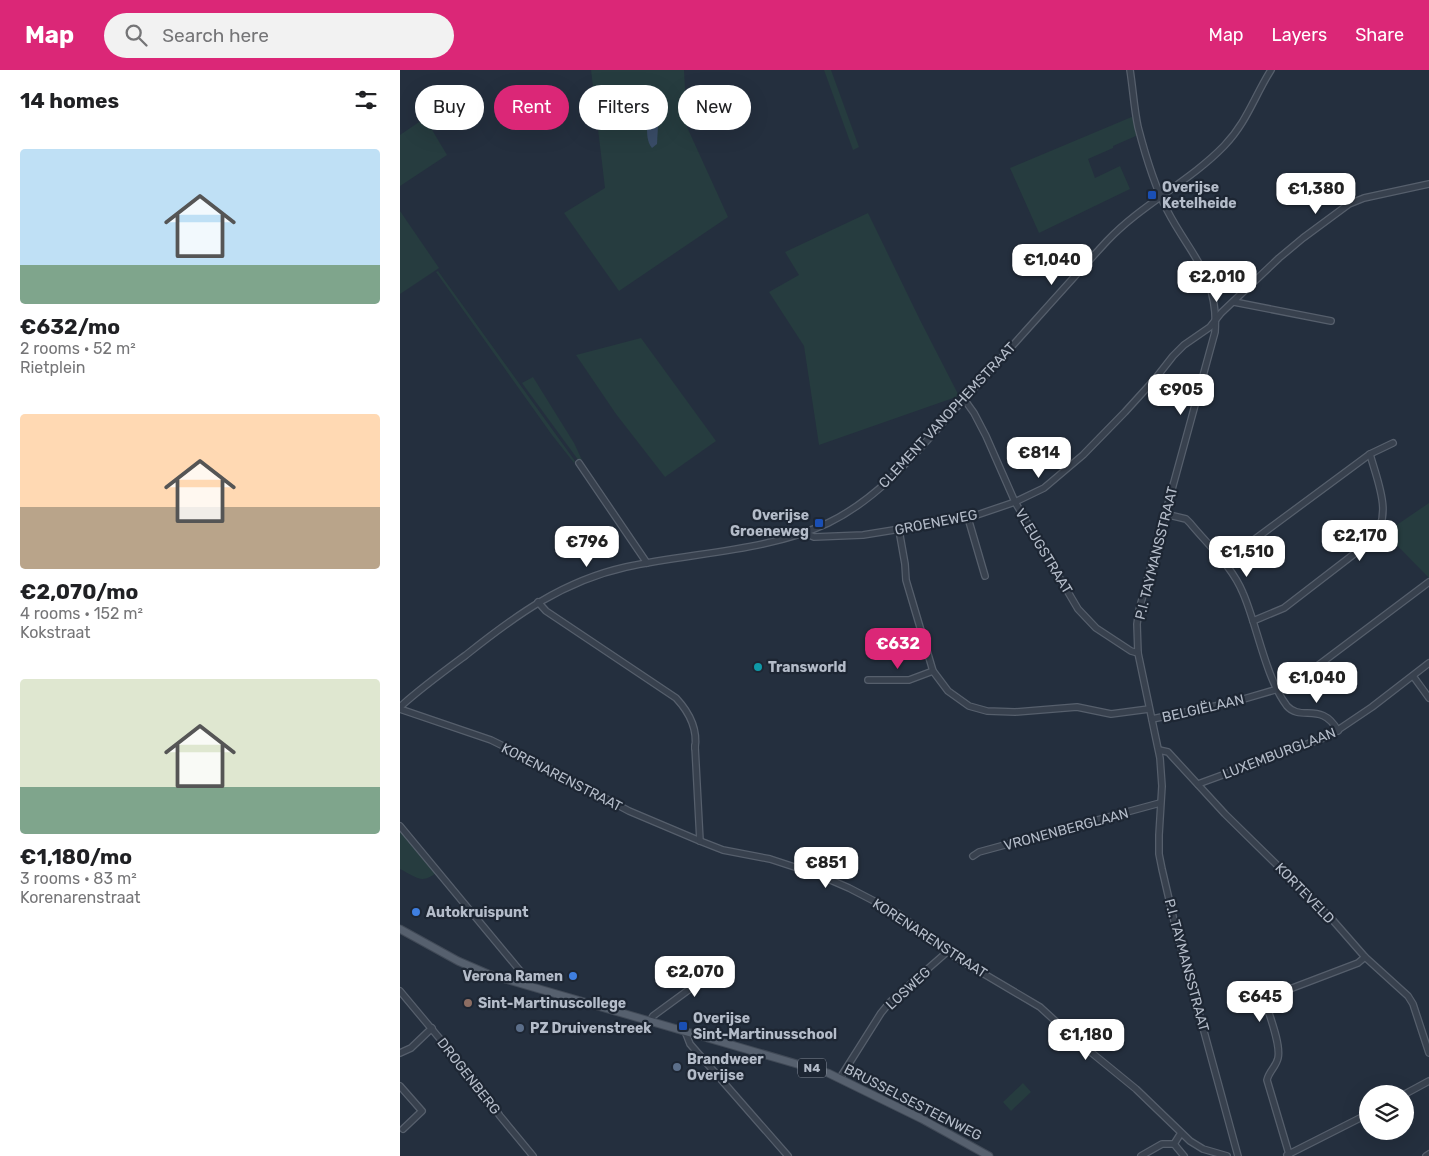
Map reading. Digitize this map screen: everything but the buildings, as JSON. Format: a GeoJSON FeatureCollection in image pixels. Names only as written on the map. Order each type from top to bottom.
{"type":"FeatureCollection","features":[{"type":"Feature","properties":{"kind":"main road","name":"BRUSSELSESTEENWEG"},"geometry":{"type":"LineString","coordinates":[[400,929],[469,966],[526,985],[800,1064],[840,1078],[922,1119],[989,1156]]}},
{"type":"Feature","properties":{"kind":"street","name":"P.I. TAYMANSSTRAAT"},"geometry":{"type":"LineString","coordinates":[[1130,70],[1138,126],[1149,164],[1167,209],[1202,265],[1210,285],[1216,320],[1215,332],[1139,610],[1137,624],[1138,653],[1158,750],[1162,786],[1159,835],[1162,869],[1175,924],[1238,1156]]}},
{"type":"Feature","properties":{"kind":"street","name":"CLEMENT VANOPHEMSTRAAT"},"geometry":{"type":"LineString","coordinates":[[400,708],[503,625],[562,589],[625,567],[774,542],[804,533],[830,522],[860,505],[886,483],[1109,239],[1130,220],[1204,165],[1226,145],[1236,134],[1252,109],[1271,70]]}},
{"type":"Feature","properties":{"kind":"street","name":"GROENEWEG"},"geometry":{"type":"LineString","coordinates":[[804,533],[814,537],[863,535],[968,518],[1015,502],[1044,488],[1083,455],[1155,379],[1184,345],[1210,327],[1281,256],[1349,204],[1364,198],[1429,184]]}},
{"type":"Feature","properties":{"kind":"street"},"geometry":{"type":"LineString","coordinates":[[1234,302],[1331,321]]}},
{"type":"Feature","properties":{"kind":"street","name":"VLEUGSTRAAT"},"geometry":{"type":"LineString","coordinates":[[964,399],[986,436],[1015,502],[1078,609],[1096,628],[1138,653]]}},
{"type":"Feature","properties":{"kind":"street"},"geometry":{"type":"LineString","coordinates":[[1224,562],[1370,454],[1394,442]]}},
{"type":"Feature","properties":{"kind":"street"},"geometry":{"type":"LineString","coordinates":[[1253,621],[1284,608],[1378,533],[1382,523],[1383,507],[1370,454]]}},
{"type":"Feature","properties":{"kind":"street"},"geometry":{"type":"LineString","coordinates":[[579,463],[647,563]]}},
{"type":"Feature","properties":{"kind":"street"},"geometry":{"type":"LineString","coordinates":[[1165,514],[1190,523],[1224,562],[1243,591],[1272,678],[1288,707],[1295,711],[1323,715],[1329,718],[1338,731]]}},
{"type":"Feature","properties":{"kind":"street"},"geometry":{"type":"LineString","coordinates":[[968,518],[985,576]]}},
{"type":"Feature","properties":{"kind":"street"},"geometry":{"type":"LineString","coordinates":[[899,530],[906,564],[906,580],[933,671],[948,691],[969,706],[986,711],[1015,712],[1077,707],[1111,714],[1149,710]]}},
{"type":"Feature","properties":{"kind":"street","name":"BELGIËLAAN"},"geometry":{"type":"LineString","coordinates":[[1152,720],[1278,689],[1308,673],[1429,582]]}},
{"type":"Feature","properties":{"kind":"street"},"geometry":{"type":"LineString","coordinates":[[538,602],[546,611],[676,698],[685,708],[692,724],[695,748],[700,842]]}},
{"type":"Feature","properties":{"kind":"street","name":"LUXEMBURGLAAN"},"geometry":{"type":"LineString","coordinates":[[1198,784],[1329,736],[1429,663]]}},
{"type":"Feature","properties":{"kind":"street"},"geometry":{"type":"LineString","coordinates":[[868,680],[910,680],[933,671]]}},
{"type":"Feature","properties":{"kind":"street"},"geometry":{"type":"LineString","coordinates":[[1413,676],[1429,698]]}},
{"type":"Feature","properties":{"kind":"street","name":"KORENARENSTRAAT"},"geometry":{"type":"LineString","coordinates":[[400,708],[491,740],[629,811],[700,842],[723,850],[770,859],[793,866],[850,888],[899,914],[947,952],[1040,1007],[1076,1040],[1136,1089],[1181,1133],[1203,1149],[1227,1156]]}},
{"type":"Feature","properties":{"kind":"street","name":"KORTEVELD"},"geometry":{"type":"LineString","coordinates":[[1158,750],[1168,752],[1330,917],[1365,958],[1408,996],[1413,1004],[1429,1053]]}},
{"type":"Feature","properties":{"kind":"street","name":"VRONENBERGLAAN"},"geometry":{"type":"LineString","coordinates":[[973,856],[979,852],[1160,803]]}},
{"type":"Feature","properties":{"kind":"street"},"geometry":{"type":"LineString","coordinates":[[400,826],[520,971],[527,980],[526,985]]}},
{"type":"Feature","properties":{"kind":"street","name":"LOSWEG"},"geometry":{"type":"LineString","coordinates":[[840,1078],[890,1002],[947,952]]}},
{"type":"Feature","properties":{"kind":"street"},"geometry":{"type":"LineString","coordinates":[[1359,1119],[1287,1155],[1267,1080],[1268,1073],[1278,1058],[1278,1048],[1266,1004],[1274,995],[1365,958]]}},
{"type":"Feature","properties":{"kind":"street"},"geometry":{"type":"LineString","coordinates":[[650,1021],[653,1016],[723,963]]}},
{"type":"Feature","properties":{"kind":"street","name":"DROGENBERG"},"geometry":{"type":"LineString","coordinates":[[401,995],[432,1028],[533,1156]]}},
{"type":"Feature","properties":{"kind":"street"},"geometry":{"type":"LineString","coordinates":[[400,1053],[411,1048],[432,1028]]}},
{"type":"Feature","properties":{"kind":"street"},"geometry":{"type":"LineString","coordinates":[[685,1031],[687,1039],[694,1048],[788,1156]]}},
{"type":"Feature","properties":{"kind":"street"},"geometry":{"type":"LineString","coordinates":[[694,1048],[693,1043],[696,1034]]}},
{"type":"Feature","properties":{"kind":"street"},"geometry":{"type":"LineString","coordinates":[[1414,1089],[1429,1081]]}},
{"type":"Feature","properties":{"kind":"street"},"geometry":{"type":"LineString","coordinates":[[400,1086],[422,1111],[403,1129]]}},
{"type":"Feature","properties":{"kind":"street"},"geometry":{"type":"LineString","coordinates":[[1174,1144],[1181,1133]]}},
{"type":"Feature","properties":{"kind":"street"},"geometry":{"type":"LineString","coordinates":[[1141,1156],[1162,1144],[1174,1144]]}},
{"type":"Feature","properties":{"kind":"street"},"geometry":{"type":"LineString","coordinates":[[1174,1144],[1184,1156]]}},
{"type":"Feature","properties":{"kind":"green space"},"geometry":{"type":"Polygon","coordinates":[[[591,70],[684,70],[685,85],[678,85],[678,130],[688,130],[728,217],[619,291],[564,213],[605,188],[598,130],[668,130],[668,85],[593,85],[591,70]]]}},
{"type":"Feature","properties":{"kind":"green space"},"geometry":{"type":"Polygon","coordinates":[[[824,70],[831,70],[859,147],[853,150],[824,70]]]}},
{"type":"Feature","properties":{"kind":"green space"},"geometry":{"type":"Polygon","coordinates":[[[1134,116],[1138,135],[1088,159],[1095,178],[1120,166],[1130,189],[1039,233],[1010,168],[1134,116]]]}},
{"type":"Feature","properties":{"kind":"green space"},"geometry":{"type":"Polygon","coordinates":[[[415,125],[415,130],[432,130],[447,155],[400,186],[400,135],[415,125]]]}},
{"type":"Feature","properties":{"kind":"green space"},"geometry":{"type":"Polygon","coordinates":[[[400,211],[439,268],[400,294],[400,211]]]}},
{"type":"Feature","properties":{"kind":"green space"},"geometry":{"type":"Polygon","coordinates":[[[868,213],[959,396],[819,445],[804,346],[769,292],[799,275],[785,252],[868,213]]]}},
{"type":"Feature","properties":{"kind":"green space"},"geometry":{"type":"Polygon","coordinates":[[[438,271],[575,461],[574,463],[436,272],[438,271]]]}},
{"type":"Feature","properties":{"kind":"green space"},"geometry":{"type":"Polygon","coordinates":[[[641,338],[716,441],[665,477],[616,414],[576,355],[641,338]]]}},
{"type":"Feature","properties":{"kind":"green space"},"geometry":{"type":"Polygon","coordinates":[[[533,377],[574,443],[582,460],[579,461],[522,383],[533,377]]]}},
{"type":"Feature","properties":{"kind":"green space"},"geometry":{"type":"Polygon","coordinates":[[[1429,503],[1429,578],[1385,533],[1429,503]]]}},
{"type":"Feature","properties":{"kind":"green space"},"geometry":{"type":"Polygon","coordinates":[[[400,828],[437,872],[432,876],[423,879],[400,869],[400,828]]]}},
{"type":"Feature","properties":{"kind":"green space"},"geometry":{"type":"Polygon","coordinates":[[[1023,1083],[1031,1092],[1011,1111],[1003,1102],[1023,1083]]]}},
{"type":"Feature","properties":{"kind":"water"},"geometry":{"type":"Polygon","coordinates":[[[647,130],[658,130],[657,144],[652,148],[648,141],[647,130]]]}},
{"type":"Feature","properties":{"kind":"place","name":"Overijse Ketelheide"},"geometry":{"type":"Point","coordinates":[1152,195]}},
{"type":"Feature","properties":{"kind":"place","name":"Overijse Groeneweg"},"geometry":{"type":"Point","coordinates":[819,523]}},
{"type":"Feature","properties":{"kind":"place","name":"Transworld"},"geometry":{"type":"Point","coordinates":[758,667]}},
{"type":"Feature","properties":{"kind":"place","name":"Autokruispunt"},"geometry":{"type":"Point","coordinates":[416,912]}},
{"type":"Feature","properties":{"kind":"place","name":"Verona Ramen"},"geometry":{"type":"Point","coordinates":[573,976]}},
{"type":"Feature","properties":{"kind":"place","name":"Sint-Martinuscollege"},"geometry":{"type":"Point","coordinates":[468,1003]}},
{"type":"Feature","properties":{"kind":"place","name":"Overijse Sint-Martinusschool"},"geometry":{"type":"Point","coordinates":[683,1026]}},
{"type":"Feature","properties":{"kind":"place","name":"PZ Druivenstreek"},"geometry":{"type":"Point","coordinates":[520,1028]}},
{"type":"Feature","properties":{"kind":"place","name":"Brandweer Overijse"},"geometry":{"type":"Point","coordinates":[677,1067]}}]}
